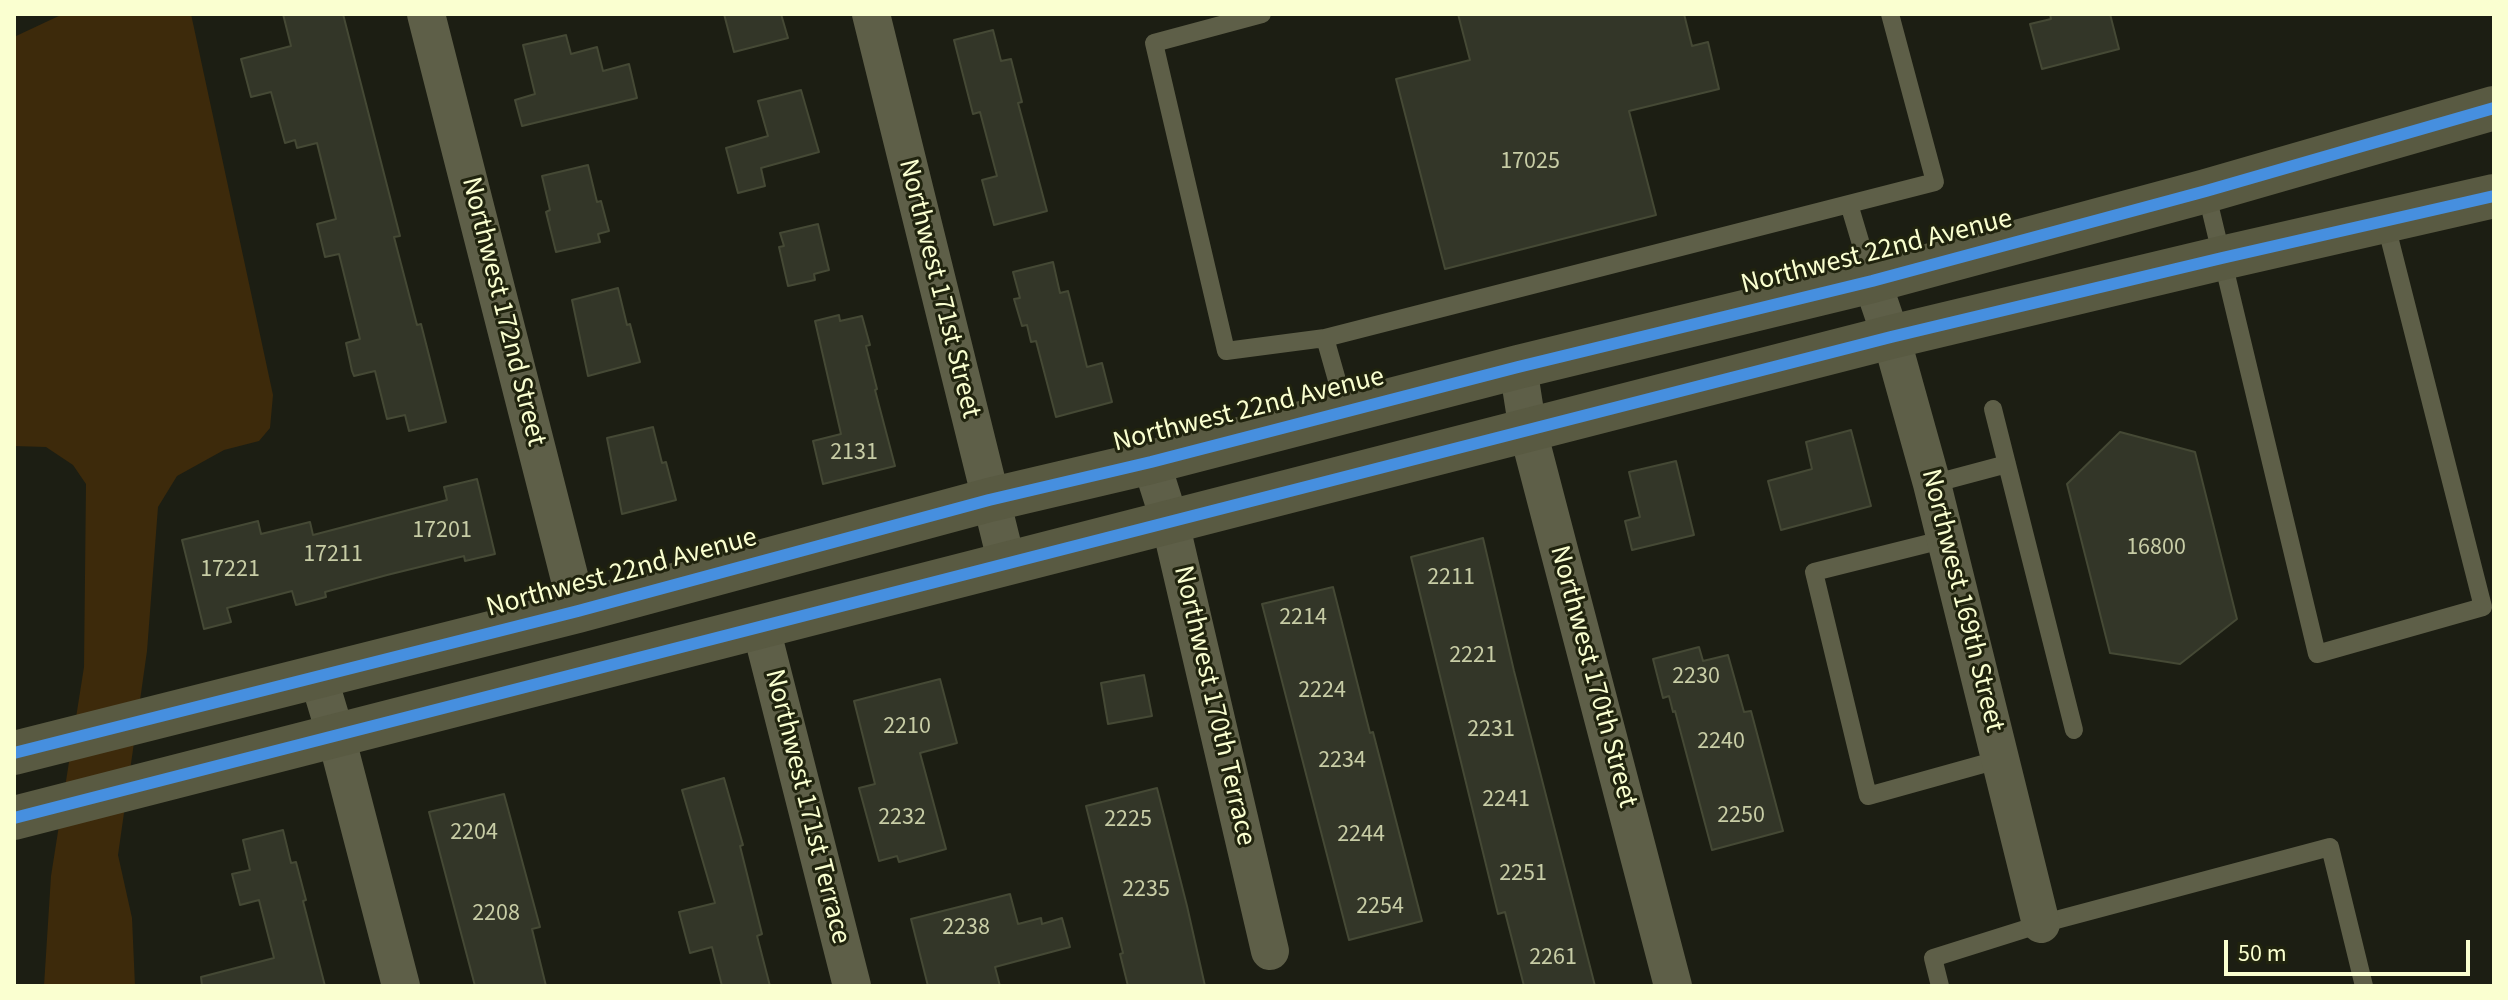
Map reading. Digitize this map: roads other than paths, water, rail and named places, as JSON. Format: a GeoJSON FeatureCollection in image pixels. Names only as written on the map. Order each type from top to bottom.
{"type":"FeatureCollection","features":[{"type":"Feature","properties":{"kind":"main road","name":"Northwest 22nd Avenue"},"geometry":{"type":"LineString","coordinates":[[14,753],[578,611],[989,500],[1872,281],[2206,191],[2494,108]]}},
{"type":"Feature","properties":{"kind":"main road"},"geometry":{"type":"LineString","coordinates":[[14,818],[1891,337],[2494,196]]}},
{"type":"Feature","properties":{"kind":"street","name":"Northwest 172nd Street"},"geometry":{"type":"LineString","coordinates":[[426,14],[578,611]]}},
{"type":"Feature","properties":{"kind":"street","name":"Northwest 171st Street"},"geometry":{"type":"LineString","coordinates":[[871,14],[1007,564]]}},
{"type":"Feature","properties":{"kind":"street","name":"Northwest 169th Street"},"geometry":{"type":"LineString","coordinates":[[1872,281],[1932,484],[2041,924]]}},
{"type":"Feature","properties":{"kind":"street","name":"Northwest 170th Street"},"geometry":{"type":"LineString","coordinates":[[1518,367],[1528,431],[1673,986]]}},
{"type":"Feature","properties":{"kind":"street","name":"Northwest 170th Terrace"},"geometry":{"type":"LineString","coordinates":[[1151,462],[1170,522],[1270,951]]}},
{"type":"Feature","properties":{"kind":"street","name":"Northwest 171st Terrace"},"geometry":{"type":"LineString","coordinates":[[761,628],[852,986]]}},
{"type":"Feature","properties":{"kind":"street"},"geometry":{"type":"LineString","coordinates":[[318,676],[401,986]]}},
{"type":"Feature","properties":{"kind":"lane"},"geometry":{"type":"LineString","coordinates":[[1262,14],[1154,43],[1226,351],[1325,338],[1935,182],[1890,14]]}},
{"type":"Feature","properties":{"kind":"lane"},"geometry":{"type":"LineString","coordinates":[[2206,191],[2317,654],[2483,607],[2385,221]]}},
{"type":"Feature","properties":{"kind":"lane"},"geometry":{"type":"LineString","coordinates":[[1849,204],[1872,281]]}},
{"type":"Feature","properties":{"kind":"lane"},"geometry":{"type":"LineString","coordinates":[[1325,338],[1346,412]]}},
{"type":"Feature","properties":{"kind":"lane"},"geometry":{"type":"LineString","coordinates":[[1993,409],[2074,730]]}},
{"type":"Feature","properties":{"kind":"lane"},"geometry":{"type":"LineString","coordinates":[[1932,484],[2007,464]]}},
{"type":"Feature","properties":{"kind":"lane"},"geometry":{"type":"LineString","coordinates":[[1946,539],[1814,572],[1868,796],[2001,759]]}},
{"type":"Feature","properties":{"kind":"lane"},"geometry":{"type":"LineString","coordinates":[[1940,986],[1933,958],[2041,924],[2330,847],[2364,986]]}}]}
